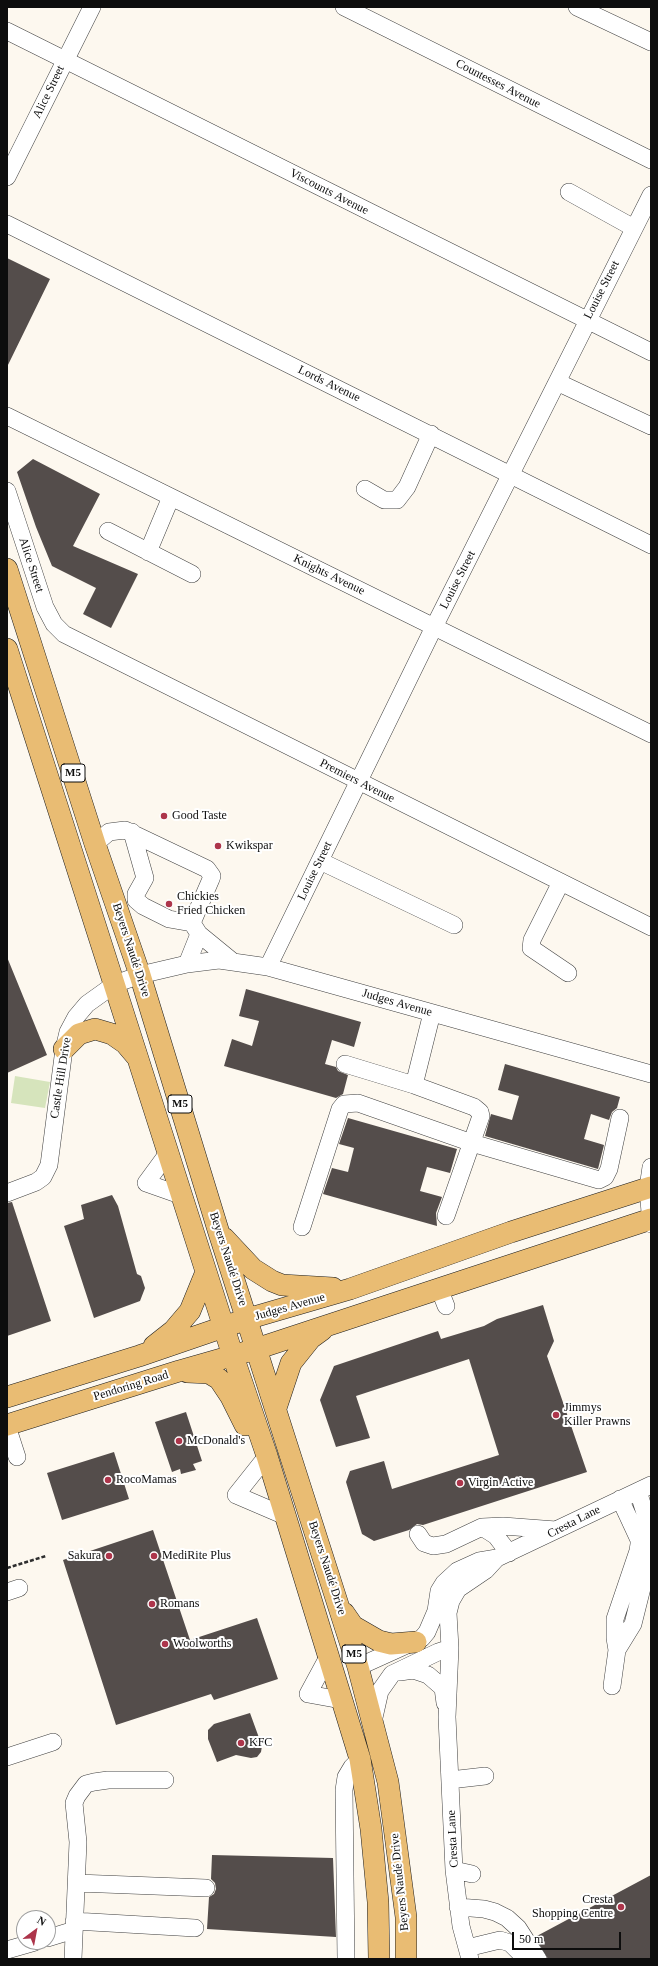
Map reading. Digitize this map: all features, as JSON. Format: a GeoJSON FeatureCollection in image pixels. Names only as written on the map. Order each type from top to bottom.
{"type":"FeatureCollection","features":[{"type":"Feature","properties":{"kind":"main road","name":"Beyers Naudé Drive"},"geometry":{"type":"LineString","coordinates":[[7,569],[140,975],[219,1233],[358,1667],[388,1782],[406,1917],[406,1959]]}},
{"type":"Feature","properties":{"kind":"main road","name":"Beyers Naudé Drive"},"geometry":{"type":"LineString","coordinates":[[7,649],[233,1356],[266,1453],[360,1759],[371,1828],[378,1902],[379,1959]]}},
{"type":"Feature","properties":{"kind":"main road"},"geometry":{"type":"LineString","coordinates":[[64,1049],[79,1034],[95,1029],[112,1034],[125,1043],[139,1059]]}},
{"type":"Feature","properties":{"kind":"main road","name":"Judges Avenue"},"geometry":{"type":"LineString","coordinates":[[247,1319],[350,1289],[511,1232],[649,1188]]}},
{"type":"Feature","properties":{"kind":"main road"},"geometry":{"type":"LineString","coordinates":[[256,1349],[328,1324],[443,1297],[651,1220]]}},
{"type":"Feature","properties":{"kind":"main road"},"geometry":{"type":"LineString","coordinates":[[219,1233],[253,1269],[272,1281],[292,1286],[350,1289]]}},
{"type":"Feature","properties":{"kind":"main road"},"geometry":{"type":"LineString","coordinates":[[138,1356],[163,1340],[182,1321],[195,1301],[206,1272]]}},
{"type":"Feature","properties":{"kind":"main road"},"geometry":{"type":"LineString","coordinates":[[7,1397],[138,1356],[247,1319]]}},
{"type":"Feature","properties":{"kind":"main road"},"geometry":{"type":"LineString","coordinates":[[276,1408],[285,1378],[294,1358],[311,1338],[328,1324]]}},
{"type":"Feature","properties":{"kind":"main road","name":"Pendoring Road"},"geometry":{"type":"LineString","coordinates":[[7,1426],[179,1371],[256,1349]]}},
{"type":"Feature","properties":{"kind":"main road"},"geometry":{"type":"LineString","coordinates":[[179,1371],[209,1373],[218,1379],[231,1397],[245,1426],[266,1453]]}},
{"type":"Feature","properties":{"kind":"main road"},"geometry":{"type":"LineString","coordinates":[[340,1607],[354,1626],[373,1639],[391,1644],[416,1642]]}},
{"type":"Feature","properties":{"kind":"main road"},"geometry":{"type":"LineString","coordinates":[[358,1667],[352,1674],[350,1681],[366,1738],[365,1751],[360,1759]]}},
{"type":"Feature","properties":{"kind":"street","name":"Alice Street"},"geometry":{"type":"LineString","coordinates":[[7,177],[92,7]]}},
{"type":"Feature","properties":{"kind":"street","name":"Countesses Avenue"},"geometry":{"type":"LineString","coordinates":[[344,7],[651,160]]}},
{"type":"Feature","properties":{"kind":"street"},"geometry":{"type":"LineString","coordinates":[[577,7],[651,42]]}},
{"type":"Feature","properties":{"kind":"street","name":"Viscounts Avenue"},"geometry":{"type":"LineString","coordinates":[[7,31],[651,352]]}},
{"type":"Feature","properties":{"kind":"street"},"geometry":{"type":"LineString","coordinates":[[569,192],[634,228]]}},
{"type":"Feature","properties":{"kind":"street","name":"Louise Street"},"geometry":{"type":"LineString","coordinates":[[268,967],[434,627],[651,195]]}},
{"type":"Feature","properties":{"kind":"street","name":"Lords Avenue"},"geometry":{"type":"LineString","coordinates":[[7,224],[431,434],[651,545]]}},
{"type":"Feature","properties":{"kind":"street"},"geometry":{"type":"LineString","coordinates":[[557,382],[651,426]]}},
{"type":"Feature","properties":{"kind":"street","name":"Knights Avenue"},"geometry":{"type":"LineString","coordinates":[[7,416],[651,734]]}},
{"type":"Feature","properties":{"kind":"street"},"geometry":{"type":"LineString","coordinates":[[365,489],[384,500],[397,500],[407,487],[431,434]]}},
{"type":"Feature","properties":{"kind":"street","name":"Alice Street"},"geometry":{"type":"LineString","coordinates":[[7,491],[45,607],[54,624],[64,634]]}},
{"type":"Feature","properties":{"kind":"street"},"geometry":{"type":"LineString","coordinates":[[148,552],[171,497]]}},
{"type":"Feature","properties":{"kind":"street"},"geometry":{"type":"LineString","coordinates":[[108,531],[192,574]]}},
{"type":"Feature","properties":{"kind":"street","name":"Premiers Avenue"},"geometry":{"type":"LineString","coordinates":[[64,634],[651,927]]}},
{"type":"Feature","properties":{"kind":"street"},"geometry":{"type":"LineString","coordinates":[[96,844],[113,830],[120,829],[132,832],[203,866],[210,872],[211,879],[187,964]]}},
{"type":"Feature","properties":{"kind":"street"},"geometry":{"type":"LineString","coordinates":[[132,832],[145,878],[136,894],[138,902],[169,919],[196,928],[232,961]]}},
{"type":"Feature","properties":{"kind":"street"},"geometry":{"type":"LineString","coordinates":[[320,861],[454,926]]}},
{"type":"Feature","properties":{"kind":"street"},"geometry":{"type":"LineString","coordinates":[[560,882],[532,940],[531,948],[568,974]]}},
{"type":"Feature","properties":{"kind":"street","name":"Judges Avenue"},"geometry":{"type":"LineString","coordinates":[[140,975],[204,961],[232,961],[268,967],[651,1074]]}},
{"type":"Feature","properties":{"kind":"street","name":"Castle Hill Drive"},"geometry":{"type":"LineString","coordinates":[[7,1193],[36,1182],[43,1177],[49,1165],[64,1049],[68,1032],[76,1017],[87,1004],[115,984],[140,975]]}},
{"type":"Feature","properties":{"kind":"street"},"geometry":{"type":"LineString","coordinates":[[414,1085],[432,1013]]}},
{"type":"Feature","properties":{"kind":"street"},"geometry":{"type":"LineString","coordinates":[[345,1064],[414,1085],[474,1107],[480,1112],[481,1116],[446,1216]]}},
{"type":"Feature","properties":{"kind":"street"},"geometry":{"type":"LineString","coordinates":[[302,1227],[340,1110],[344,1104],[358,1102],[472,1143],[599,1180],[605,1178],[609,1169],[620,1118]]}},
{"type":"Feature","properties":{"kind":"street"},"geometry":{"type":"LineString","coordinates":[[168,1153],[146,1183],[183,1196]]}},
{"type":"Feature","properties":{"kind":"street"},"geometry":{"type":"LineString","coordinates":[[651,1167],[649,1188],[651,1220]]}},
{"type":"Feature","properties":{"kind":"street"},"geometry":{"type":"LineString","coordinates":[[7,1426],[16,1457]]}},
{"type":"Feature","properties":{"kind":"street"},"geometry":{"type":"LineString","coordinates":[[266,1453],[236,1495],[285,1516]]}},
{"type":"Feature","properties":{"kind":"street"},"geometry":{"type":"LineString","coordinates":[[612,1686],[622,1643],[624,1622],[631,1598],[643,1583],[651,1552],[651,1538],[644,1488]]}},
{"type":"Feature","properties":{"kind":"street","name":"Cresta Lane"},"geometry":{"type":"LineString","coordinates":[[358,1667],[422,1638],[427,1632],[436,1611],[439,1591],[450,1576],[457,1571],[479,1561],[503,1556],[644,1488]]}},
{"type":"Feature","properties":{"kind":"street"},"geometry":{"type":"LineString","coordinates":[[620,1499],[639,1544],[638,1552],[615,1619],[615,1638],[622,1643]]}},
{"type":"Feature","properties":{"kind":"street"},"geometry":{"type":"LineString","coordinates":[[418,1534],[424,1542],[429,1545],[438,1546],[453,1541],[482,1527],[503,1526],[558,1530]]}},
{"type":"Feature","properties":{"kind":"street"},"geometry":{"type":"LineString","coordinates":[[482,1527],[496,1536],[503,1556]]}},
{"type":"Feature","properties":{"kind":"street","name":"Cresta Lane"},"geometry":{"type":"LineString","coordinates":[[447,1717],[443,1688],[444,1650],[448,1612],[454,1594],[463,1585],[486,1570],[503,1556]]}},
{"type":"Feature","properties":{"kind":"street","name":"Cresta Lane"},"geometry":{"type":"LineString","coordinates":[[436,1611],[444,1650],[454,1870],[458,1907],[468,1953]]}},
{"type":"Feature","properties":{"kind":"street"},"geometry":{"type":"LineString","coordinates":[[373,1722],[380,1691],[392,1674],[444,1650]]}},
{"type":"Feature","properties":{"kind":"street"},"geometry":{"type":"LineString","coordinates":[[328,1657],[308,1694],[341,1700]]}},
{"type":"Feature","properties":{"kind":"street"},"geometry":{"type":"LineString","coordinates":[[392,1674],[413,1670],[428,1675],[443,1688]]}},
{"type":"Feature","properties":{"kind":"street"},"geometry":{"type":"LineString","coordinates":[[7,1757],[54,1742]]}},
{"type":"Feature","properties":{"kind":"street"},"geometry":{"type":"LineString","coordinates":[[346,1959],[344,1790],[346,1777],[352,1767],[360,1759]]}},
{"type":"Feature","properties":{"kind":"street"},"geometry":{"type":"LineString","coordinates":[[450,1780],[485,1776]]}},
{"type":"Feature","properties":{"kind":"street"},"geometry":{"type":"LineString","coordinates":[[73,1959],[78,1842],[74,1803],[81,1789],[86,1784],[108,1780],[165,1780]]}},
{"type":"Feature","properties":{"kind":"street"},"geometry":{"type":"LineString","coordinates":[[454,1870],[472,1874]]}},
{"type":"Feature","properties":{"kind":"street"},"geometry":{"type":"LineString","coordinates":[[77,1883],[206,1888]]}},
{"type":"Feature","properties":{"kind":"street"},"geometry":{"type":"LineString","coordinates":[[458,1907],[484,1909],[495,1912],[507,1918],[518,1928],[538,1959]]}},
{"type":"Feature","properties":{"kind":"street"},"geometry":{"type":"LineString","coordinates":[[56,1932],[74,1919],[195,1928]]}},
{"type":"Feature","properties":{"kind":"street"},"geometry":{"type":"LineString","coordinates":[[468,1953],[500,1940],[510,1943],[526,1959]]}},
{"type":"Feature","properties":{"kind":"path"},"geometry":{"type":"LineString","coordinates":[[7,1568],[46,1556]]}},
{"type":"Feature","properties":{"kind":"green space"},"geometry":{"type":"Polygon","coordinates":[[[15,1076],[50,1082],[45,1108],[11,1103],[15,1076]]]}},
{"type":"Feature","properties":{"kind":"building"},"geometry":{"type":"Polygon","coordinates":[[[7,258],[50,279],[7,367],[7,258]]]}},
{"type":"Feature","properties":{"kind":"building"},"geometry":{"type":"Polygon","coordinates":[[[33,459],[100,494],[73,546],[138,574],[111,628],[83,614],[96,588],[52,566],[36,527],[17,472],[33,459]]]}},
{"type":"Feature","properties":{"kind":"building"},"geometry":{"type":"Polygon","coordinates":[[[7,957],[47,1055],[7,1073],[7,957]]]}},
{"type":"Feature","properties":{"kind":"building"},"geometry":{"type":"Polygon","coordinates":[[[246,989],[361,1022],[354,1047],[332,1040],[325,1064],[336,1067],[338,1071],[348,1075],[343,1094],[336,1098],[224,1066],[232,1039],[252,1046],[259,1021],[239,1016],[246,989]]]}},
{"type":"Feature","properties":{"kind":"building"},"geometry":{"type":"Polygon","coordinates":[[[505,1064],[620,1097],[617,1108],[612,1112],[609,1120],[591,1114],[584,1139],[604,1145],[598,1169],[485,1136],[491,1114],[512,1120],[519,1096],[498,1090],[505,1064]]]}},
{"type":"Feature","properties":{"kind":"building"},"geometry":{"type":"Polygon","coordinates":[[[348,1118],[457,1149],[450,1173],[427,1167],[420,1191],[442,1197],[436,1213],[437,1226],[323,1194],[332,1168],[348,1172],[354,1148],[339,1144],[348,1118]]]}},
{"type":"Feature","properties":{"kind":"building"},"geometry":{"type":"Polygon","coordinates":[[[112,1195],[118,1206],[137,1274],[141,1276],[145,1288],[140,1301],[94,1318],[64,1226],[84,1219],[81,1205],[112,1195]]]}},
{"type":"Feature","properties":{"kind":"building"},"geometry":{"type":"Polygon","coordinates":[[[12,1202],[51,1321],[7,1336],[7,1203],[12,1202]]]}},
{"type":"Feature","properties":{"kind":"building"},"geometry":{"type":"Polygon","coordinates":[[[543,1305],[554,1341],[547,1356],[587,1472],[423,1525],[417,1524],[409,1530],[374,1541],[362,1534],[346,1482],[350,1471],[384,1461],[392,1489],[499,1455],[469,1359],[356,1396],[370,1438],[336,1447],[320,1400],[334,1366],[438,1331],[441,1339],[484,1326],[497,1319],[543,1305]]]}},
{"type":"Feature","properties":{"kind":"building","name":"McDonald's"},"geometry":{"type":"Polygon","coordinates":[[[186,1412],[202,1461],[193,1464],[196,1470],[181,1474],[180,1469],[172,1472],[155,1422],[186,1412]]]}},
{"type":"Feature","properties":{"kind":"building"},"geometry":{"type":"Polygon","coordinates":[[[114,1452],[129,1499],[62,1520],[47,1473],[114,1452]]]}},
{"type":"Feature","properties":{"kind":"building"},"geometry":{"type":"Polygon","coordinates":[[[153,1530],[190,1640],[257,1618],[278,1679],[214,1700],[211,1694],[116,1725],[63,1560],[153,1530]]]}},
{"type":"Feature","properties":{"kind":"building"},"geometry":{"type":"Polygon","coordinates":[[[250,1713],[262,1746],[261,1752],[257,1757],[251,1758],[236,1755],[217,1762],[208,1739],[208,1730],[214,1724],[250,1713]]]}},
{"type":"Feature","properties":{"kind":"building"},"geometry":{"type":"Polygon","coordinates":[[[212,1855],[333,1858],[336,1937],[207,1929],[209,1897],[214,1894],[216,1889],[215,1883],[211,1879],[212,1855]]]}},
{"type":"Feature","properties":{"kind":"building","name":"Cresta Shopping Centre"},"geometry":{"type":"Polygon","coordinates":[[[651,1875],[651,1959],[548,1959],[535,1937],[651,1875]]]}},
{"type":"Feature","properties":{"kind":"place","name":"Good Taste"},"geometry":{"type":"Point","coordinates":[164,816]}},
{"type":"Feature","properties":{"kind":"place","name":"Kwikspar"},"geometry":{"type":"Point","coordinates":[218,846]}},
{"type":"Feature","properties":{"kind":"place","name":"Chickies Fried Chicken"},"geometry":{"type":"Point","coordinates":[169,904]}},
{"type":"Feature","properties":{"kind":"place","name":"Jimmys Killer Prawns"},"geometry":{"type":"Point","coordinates":[556,1415]}},
{"type":"Feature","properties":{"kind":"place","name":"McDonald's"},"geometry":{"type":"Point","coordinates":[179,1441]}},
{"type":"Feature","properties":{"kind":"place","name":"RocoMamas"},"geometry":{"type":"Point","coordinates":[108,1480]}},
{"type":"Feature","properties":{"kind":"place","name":"Virgin Active"},"geometry":{"type":"Point","coordinates":[460,1483]}},
{"type":"Feature","properties":{"kind":"place","name":"Sakura"},"geometry":{"type":"Point","coordinates":[109,1556]}},
{"type":"Feature","properties":{"kind":"place","name":"MediRite Plus"},"geometry":{"type":"Point","coordinates":[154,1556]}},
{"type":"Feature","properties":{"kind":"place","name":"Romans"},"geometry":{"type":"Point","coordinates":[152,1604]}},
{"type":"Feature","properties":{"kind":"place","name":"Woolworths"},"geometry":{"type":"Point","coordinates":[165,1644]}},
{"type":"Feature","properties":{"kind":"place","name":"KFC"},"geometry":{"type":"Point","coordinates":[241,1743]}},
{"type":"Feature","properties":{"kind":"place","name":"Cresta Shopping Centre"},"geometry":{"type":"Point","coordinates":[621,1907]}}]}
